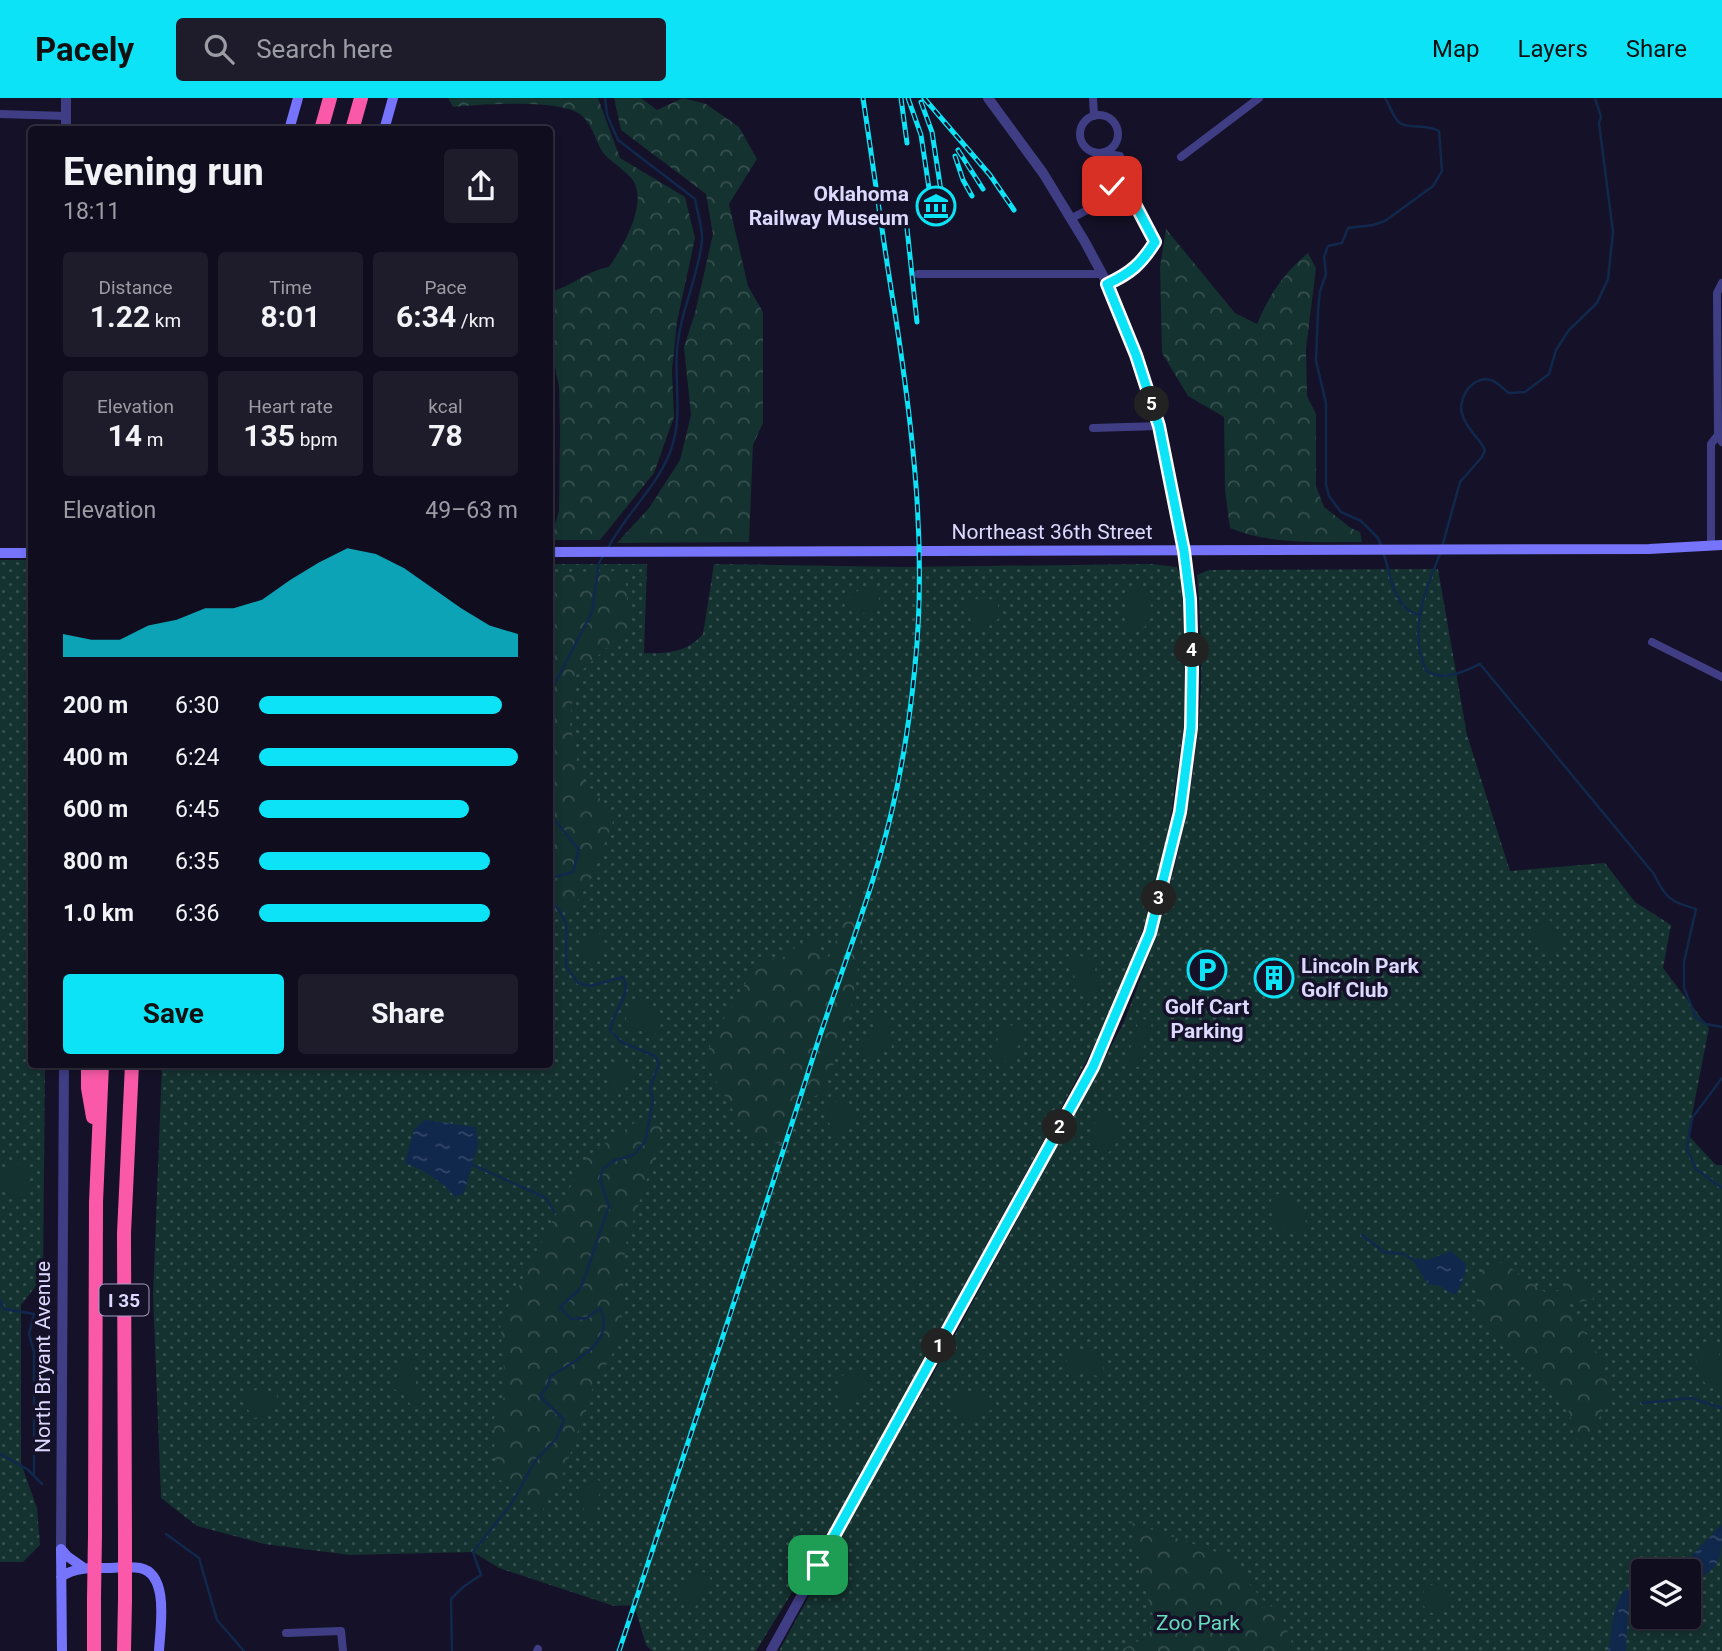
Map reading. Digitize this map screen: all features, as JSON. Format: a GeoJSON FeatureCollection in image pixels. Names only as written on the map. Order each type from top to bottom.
{"type":"FeatureCollection","features":[{"type":"Feature","properties":{"kind":"highway"},"geometry":{"type":"LineString","coordinates":[[322,126],[330,98]]}},
{"type":"Feature","properties":{"kind":"highway"},"geometry":{"type":"LineString","coordinates":[[353,126],[361,98]]}},
{"type":"Feature","properties":{"kind":"highway"},"geometry":{"type":"LineString","coordinates":[[88,1068],[88,1087],[98,1146]]}},
{"type":"Feature","properties":{"kind":"highway","name":"I 35"},"geometry":{"type":"LineString","coordinates":[[94,1651],[98,1146],[102,1068]]}},
{"type":"Feature","properties":{"kind":"highway","name":"I 35"},"geometry":{"type":"LineString","coordinates":[[124,1651],[124,1220],[132,1068]]}},
{"type":"Feature","properties":{"kind":"main road"},"geometry":{"type":"LineString","coordinates":[[290,126],[298,98]]}},
{"type":"Feature","properties":{"kind":"main road"},"geometry":{"type":"LineString","coordinates":[[385,126],[393,98]]}},
{"type":"Feature","properties":{"kind":"main road","name":"Northeast 36th Street"},"geometry":{"type":"LineString","coordinates":[[553,552],[1636,549],[1717,545]]}},
{"type":"Feature","properties":{"kind":"main road"},"geometry":{"type":"LineString","coordinates":[[0,553],[28,553]]}},
{"type":"Feature","properties":{"kind":"main road"},"geometry":{"type":"LineString","coordinates":[[61,1549],[84,1569]]}},
{"type":"Feature","properties":{"kind":"main road","name":"North Bryant Avenue"},"geometry":{"type":"LineString","coordinates":[[61,1549],[62,1651]]}},
{"type":"Feature","properties":{"kind":"main road"},"geometry":{"type":"LineString","coordinates":[[61,1577],[68,1572],[84,1569],[142,1569],[153,1576],[160,1591],[159,1651]]}},
{"type":"Feature","properties":{"kind":"street"},"geometry":{"type":"LineString","coordinates":[[66,98],[66,126]]}},
{"type":"Feature","properties":{"kind":"street"},"geometry":{"type":"LineString","coordinates":[[771,1651],[1093,1067],[1150,933],[1180,809],[1191,728],[1190,599],[1184,551],[1159,426],[1136,355],[1104,279],[1072,218],[1020,139],[988,98]]}},
{"type":"Feature","properties":{"kind":"street"},"geometry":{"type":"LineString","coordinates":[[1093,98],[1094,116]]}},
{"type":"Feature","properties":{"kind":"street"},"geometry":{"type":"LineString","coordinates":[[1181,157],[1259,98]]}},
{"type":"Feature","properties":{"kind":"street"},"geometry":{"type":"LineString","coordinates":[[0,114],[66,116]]}},
{"type":"Feature","properties":{"kind":"street"},"geometry":{"type":"LineString","coordinates":[[1122,161],[1120,156],[1107,152],[1095,153],[1081,141],[1081,128],[1088,118],[1106,117],[1112,120],[1118,130],[1116,142],[1107,152],[1102,163],[1112,186],[1126,187]]}},
{"type":"Feature","properties":{"kind":"street"},"geometry":{"type":"LineString","coordinates":[[918,274],[1119,278],[1143,262],[1155,242],[1126,187],[1128,174]]}},
{"type":"Feature","properties":{"kind":"street"},"geometry":{"type":"LineString","coordinates":[[1072,218],[1126,187]]}},
{"type":"Feature","properties":{"kind":"street"},"geometry":{"type":"LineString","coordinates":[[1717,545],[1711,444],[1720,438],[1717,293],[1722,283]]}},
{"type":"Feature","properties":{"kind":"street"},"geometry":{"type":"LineString","coordinates":[[1093,428],[1159,426]]}},
{"type":"Feature","properties":{"kind":"street"},"geometry":{"type":"LineString","coordinates":[[1652,642],[1722,677]]}},
{"type":"Feature","properties":{"kind":"street","name":"North Bryant Avenue"},"geometry":{"type":"LineString","coordinates":[[61,1549],[64,1068]]}},
{"type":"Feature","properties":{"kind":"street"},"geometry":{"type":"LineString","coordinates":[[286,1633],[341,1631],[343,1651]]}},
{"type":"Feature","properties":{"kind":"green space"},"geometry":{"type":"Polygon","coordinates":[[[448,98],[598,98],[620,158],[685,197],[695,238],[677,322],[672,370],[674,417],[654,473],[600,540],[553,540],[559,511],[560,431],[559,386],[553,357],[553,291],[594,271],[609,267],[626,238],[635,214],[637,192],[634,182],[606,156],[586,120],[571,110],[520,104],[453,107],[448,98]]]}},
{"type":"Feature","properties":{"kind":"green space"},"geometry":{"type":"Polygon","coordinates":[[[614,98],[641,98],[657,110],[683,98],[706,104],[739,127],[757,159],[729,204],[748,286],[763,312],[763,423],[753,445],[749,542],[617,543],[649,508],[680,460],[691,415],[684,347],[695,313],[713,234],[706,194],[621,130],[614,98]]]}},
{"type":"Feature","properties":{"kind":"green space"},"geometry":{"type":"Polygon","coordinates":[[[1166,229],[1235,313],[1257,324],[1278,285],[1308,253],[1316,268],[1306,349],[1307,396],[1316,414],[1316,486],[1324,507],[1360,532],[1362,542],[1278,540],[1230,528],[1225,491],[1224,417],[1188,396],[1162,353],[1160,267],[1166,229]]]}},
{"type":"Feature","properties":{"kind":"green space"},"geometry":{"type":"Polygon","coordinates":[[[0,560],[28,560],[28,1068],[45,1068],[43,1277],[21,1305],[21,1463],[37,1508],[40,1545],[23,1562],[0,1562],[0,560]]]}},
{"type":"Feature","properties":{"kind":"green space"},"geometry":{"type":"Polygon","coordinates":[[[553,564],[647,564],[644,653],[684,648],[703,634],[714,564],[902,567],[1151,564],[1177,567],[1182,580],[1184,726],[1169,828],[1151,907],[1122,987],[1107,1022],[1049,1131],[826,1537],[756,1651],[652,1651],[646,1645],[634,1605],[614,1606],[499,1568],[473,1552],[350,1555],[264,1544],[197,1526],[161,1498],[153,1296],[162,1068],[553,1068],[553,564]]]}},
{"type":"Feature","properties":{"kind":"green space"},"geometry":{"type":"Polygon","coordinates":[[[1438,569],[1467,735],[1510,871],[1605,863],[1635,902],[1671,925],[1663,968],[1709,1028],[1688,1135],[1716,1165],[1722,1165],[1722,1651],[1264,1651],[1159,1589],[1168,1631],[1126,1651],[779,1651],[949,1346],[1122,1026],[1136,990],[1162,915],[1172,876],[1195,759],[1201,684],[1197,575],[1209,570],[1438,569]]]}},
{"type":"Feature","properties":{"kind":"green space"},"geometry":{"type":"Polygon","coordinates":[[[625,571],[629,627],[575,677],[570,723],[580,776],[615,816],[592,878],[586,882],[575,907],[553,917],[553,572],[625,571]]]}},
{"type":"Feature","properties":{"kind":"green space"},"geometry":{"type":"Polygon","coordinates":[[[1136,585],[1146,590],[1152,600],[1145,627],[1129,630],[1124,626],[1125,598],[1136,585]]]}},
{"type":"Feature","properties":{"kind":"green space"},"geometry":{"type":"Polygon","coordinates":[[[875,588],[880,592],[876,615],[870,617],[857,609],[848,610],[844,607],[853,592],[875,588]]]}},
{"type":"Feature","properties":{"kind":"green space"},"geometry":{"type":"Polygon","coordinates":[[[971,597],[979,600],[995,599],[998,602],[998,619],[981,633],[973,631],[970,617],[961,608],[964,600],[971,597]]]}},
{"type":"Feature","properties":{"kind":"green space"},"geometry":{"type":"Polygon","coordinates":[[[862,878],[862,945],[849,1018],[824,1093],[795,1103],[782,1144],[750,1140],[704,1060],[717,1030],[759,961],[783,957],[814,933],[826,964],[862,878]]]}},
{"type":"Feature","properties":{"kind":"green space"},"geometry":{"type":"Polygon","coordinates":[[[1543,919],[1551,921],[1554,934],[1565,943],[1560,952],[1543,950],[1535,942],[1534,930],[1543,919]]]}},
{"type":"Feature","properties":{"kind":"green space"},"geometry":{"type":"Polygon","coordinates":[[[589,930],[600,935],[606,946],[599,961],[593,964],[579,956],[589,930]]]}},
{"type":"Feature","properties":{"kind":"green space"},"geometry":{"type":"Polygon","coordinates":[[[1071,955],[1096,958],[1095,973],[1100,987],[1097,993],[1089,994],[1081,988],[1069,969],[1064,966],[1064,958],[1071,955]]]}},
{"type":"Feature","properties":{"kind":"green space"},"geometry":{"type":"Polygon","coordinates":[[[639,996],[649,1001],[658,1014],[660,1030],[653,1035],[633,1028],[627,1022],[628,1007],[639,996]]]}},
{"type":"Feature","properties":{"kind":"green space"},"geometry":{"type":"Polygon","coordinates":[[[880,1016],[887,1021],[892,1047],[868,1057],[863,1055],[861,1048],[872,1031],[875,1019],[880,1016]]]}},
{"type":"Feature","properties":{"kind":"green space"},"geometry":{"type":"Polygon","coordinates":[[[1142,1018],[1151,1022],[1151,1031],[1144,1045],[1140,1066],[1131,1069],[1126,1063],[1137,1034],[1137,1024],[1142,1018]]]}},
{"type":"Feature","properties":{"kind":"green space"},"geometry":{"type":"Polygon","coordinates":[[[1021,1024],[1028,1029],[1019,1042],[1015,1057],[1002,1063],[992,1062],[989,1054],[998,1039],[998,1033],[1007,1026],[1021,1024]]]}},
{"type":"Feature","properties":{"kind":"green space"},"geometry":{"type":"Polygon","coordinates":[[[618,1056],[624,1059],[630,1078],[624,1091],[619,1094],[611,1092],[608,1082],[618,1056]]]}},
{"type":"Feature","properties":{"kind":"green space"},"geometry":{"type":"Polygon","coordinates":[[[834,1101],[851,1107],[857,1117],[852,1128],[838,1135],[827,1116],[829,1103],[834,1101]]]}},
{"type":"Feature","properties":{"kind":"green space"},"geometry":{"type":"Polygon","coordinates":[[[1103,1114],[1115,1117],[1121,1128],[1114,1149],[1107,1153],[1096,1149],[1092,1140],[1095,1120],[1103,1114]]]}},
{"type":"Feature","properties":{"kind":"green space"},"geometry":{"type":"Polygon","coordinates":[[[640,1119],[664,1126],[625,1247],[621,1339],[593,1387],[564,1472],[541,1513],[495,1476],[494,1418],[506,1393],[500,1322],[586,1157],[640,1119]]]}},
{"type":"Feature","properties":{"kind":"green space"},"geometry":{"type":"Polygon","coordinates":[[[18,1164],[30,1180],[28,1199],[9,1194],[1,1182],[1,1176],[18,1164]]]}},
{"type":"Feature","properties":{"kind":"green space"},"geometry":{"type":"Polygon","coordinates":[[[1286,1194],[1292,1205],[1302,1214],[1307,1224],[1302,1233],[1288,1232],[1273,1217],[1273,1196],[1286,1194]]]}},
{"type":"Feature","properties":{"kind":"green space"},"geometry":{"type":"Polygon","coordinates":[[[1503,1262],[1546,1293],[1563,1290],[1569,1264],[1594,1299],[1566,1304],[1600,1359],[1610,1393],[1593,1429],[1580,1447],[1568,1409],[1551,1386],[1481,1324],[1476,1295],[1483,1268],[1503,1262]]]}},
{"type":"Feature","properties":{"kind":"green space"},"geometry":{"type":"Polygon","coordinates":[[[1706,1344],[1719,1351],[1722,1382],[1717,1386],[1706,1384],[1697,1373],[1696,1354],[1706,1344]]]}},
{"type":"Feature","properties":{"kind":"green space"},"geometry":{"type":"Polygon","coordinates":[[[1072,1351],[1100,1353],[1104,1371],[1097,1376],[1085,1372],[1068,1375],[1065,1364],[1072,1351]]]}},
{"type":"Feature","properties":{"kind":"green space"},"geometry":{"type":"Polygon","coordinates":[[[403,1357],[412,1360],[417,1388],[423,1399],[420,1406],[411,1405],[404,1395],[394,1389],[403,1357]]]}},
{"type":"Feature","properties":{"kind":"green space"},"geometry":{"type":"Polygon","coordinates":[[[861,1369],[867,1372],[866,1382],[859,1399],[849,1409],[840,1405],[840,1383],[845,1373],[861,1369]]]}},
{"type":"Feature","properties":{"kind":"green space"},"geometry":{"type":"Polygon","coordinates":[[[263,1388],[277,1396],[278,1402],[271,1412],[255,1418],[247,1407],[247,1393],[263,1388]]]}},
{"type":"Feature","properties":{"kind":"green space"},"geometry":{"type":"Polygon","coordinates":[[[965,1392],[978,1392],[989,1396],[994,1403],[992,1410],[969,1420],[958,1419],[953,1408],[954,1402],[965,1392]]]}},
{"type":"Feature","properties":{"kind":"green space"},"geometry":{"type":"Polygon","coordinates":[[[595,1479],[605,1483],[598,1497],[596,1517],[589,1519],[578,1492],[595,1479]]]}},
{"type":"Feature","properties":{"kind":"green space","name":"Zoo Park"},"geometry":{"type":"Polygon","coordinates":[[[1130,1522],[1225,1555],[1263,1600],[1281,1614],[1295,1651],[1119,1651],[1148,1636],[1154,1619],[1138,1565],[1141,1566],[1130,1522]]]}},
{"type":"Feature","properties":{"kind":"green space"},"geometry":{"type":"Polygon","coordinates":[[[697,1570],[708,1574],[711,1581],[692,1612],[688,1611],[678,1598],[690,1575],[697,1570]]]}},
{"type":"Feature","properties":{"kind":"green space"},"geometry":{"type":"Polygon","coordinates":[[[1437,1584],[1448,1588],[1452,1599],[1448,1610],[1437,1614],[1426,1610],[1422,1599],[1426,1588],[1437,1584]]]}},
{"type":"Feature","properties":{"kind":"water"},"geometry":{"type":"Polygon","coordinates":[[[425,1120],[476,1127],[478,1144],[464,1193],[455,1197],[432,1177],[405,1163],[414,1129],[425,1120]]]}},
{"type":"Feature","properties":{"kind":"water"},"geometry":{"type":"Polygon","coordinates":[[[1451,1251],[1466,1264],[1461,1286],[1457,1293],[1452,1294],[1440,1286],[1428,1284],[1414,1263],[1416,1258],[1427,1260],[1451,1251]]]}},
{"type":"Feature","properties":{"kind":"water"},"geometry":{"type":"Polygon","coordinates":[[[1722,1524],[1720,1555],[1714,1567],[1701,1576],[1701,1559],[1688,1559],[1722,1524]]]}},
{"type":"Feature","properties":{"kind":"water"},"geometry":{"type":"Polygon","coordinates":[[[1631,1588],[1626,1651],[1608,1651],[1615,1611],[1625,1590],[1631,1588]]]}},
{"type":"Feature","properties":{"kind":"waterway"},"geometry":{"type":"LineString","coordinates":[[605,98],[607,115],[618,140],[695,199],[702,236],[700,255],[677,350],[677,415],[674,441],[656,480],[608,548]]}},
{"type":"Feature","properties":{"kind":"waterway"},"geometry":{"type":"LineString","coordinates":[[1381,545],[1378,538],[1361,521],[1341,512],[1329,496],[1326,485],[1326,403],[1316,361],[1318,310],[1320,291],[1326,274],[1324,257],[1328,246],[1342,243],[1348,228],[1385,221],[1433,186],[1442,171],[1439,131],[1400,123],[1385,98]]}},
{"type":"Feature","properties":{"kind":"waterway"},"geometry":{"type":"LineString","coordinates":[[1442,547],[1460,482],[1485,450],[1463,417],[1462,403],[1467,390],[1477,381],[1484,379],[1494,381],[1509,393],[1525,392],[1549,374],[1556,350],[1569,330],[1597,303],[1608,279],[1613,232],[1599,123],[1601,117],[1595,98]]}},
{"type":"Feature","properties":{"kind":"waterway"},"geometry":{"type":"LineString","coordinates":[[553,687],[592,612],[599,563],[604,554]]}},
{"type":"Feature","properties":{"kind":"waterway"},"geometry":{"type":"LineString","coordinates":[[1440,554],[1424,596],[1419,625],[1418,640],[1426,670],[1432,674],[1446,676],[1480,664],[1654,874],[1666,894],[1680,904],[1696,909],[1684,962],[1684,988],[1696,1017],[1706,1024],[1722,1027]]}},
{"type":"Feature","properties":{"kind":"waterway"},"geometry":{"type":"LineString","coordinates":[[1384,555],[1399,599],[1411,612],[1419,615]]}},
{"type":"Feature","properties":{"kind":"waterway"},"geometry":{"type":"LineString","coordinates":[[553,818],[579,850],[573,872],[553,877]]}},
{"type":"Feature","properties":{"kind":"waterway"},"geometry":{"type":"LineString","coordinates":[[452,1651],[451,1599],[481,1575],[473,1552],[512,1503],[535,1461],[556,1439],[564,1420],[540,1396],[551,1376],[582,1357],[598,1341],[603,1331],[604,1320],[600,1308],[587,1318],[571,1319],[560,1307],[581,1288],[609,1206],[600,1180],[603,1169],[613,1161],[633,1155],[645,1142],[653,1101],[650,1088],[659,1064],[655,1056],[621,1042],[610,1030],[624,997],[623,977],[590,986],[578,983],[566,966],[566,924],[553,903]]}},
{"type":"Feature","properties":{"kind":"waterway"},"geometry":{"type":"LineString","coordinates":[[1722,1078],[1692,1118],[1687,1149],[1696,1169],[1722,1188]]}},
{"type":"Feature","properties":{"kind":"waterway"},"geometry":{"type":"LineString","coordinates":[[473,1165],[546,1198],[554,1212]]}},
{"type":"Feature","properties":{"kind":"waterway"},"geometry":{"type":"LineString","coordinates":[[1362,1235],[1384,1252],[1404,1254],[1415,1261]]}},
{"type":"Feature","properties":{"kind":"waterway"},"geometry":{"type":"LineString","coordinates":[[0,1300],[4,1309],[34,1314],[29,1334],[34,1352],[34,1474]]}},
{"type":"Feature","properties":{"kind":"waterway"},"geometry":{"type":"LineString","coordinates":[[1642,1403],[1691,1398],[1722,1408]]}},
{"type":"Feature","properties":{"kind":"waterway"},"geometry":{"type":"LineString","coordinates":[[0,1454],[27,1469],[42,1484]]}},
{"type":"Feature","properties":{"kind":"waterway"},"geometry":{"type":"LineString","coordinates":[[166,1534],[199,1558],[217,1620],[244,1651]]}},
{"type":"Feature","properties":{"kind":"railway"},"geometry":{"type":"LineString","coordinates":[[619,1651],[873,881],[892,809],[906,738],[918,622],[919,533],[902,357],[863,98]]}},
{"type":"Feature","properties":{"kind":"railway"},"geometry":{"type":"LineString","coordinates":[[901,98],[907,143]]}},
{"type":"Feature","properties":{"kind":"railway"},"geometry":{"type":"LineString","coordinates":[[908,98],[921,135],[930,195]]}},
{"type":"Feature","properties":{"kind":"railway"},"geometry":{"type":"LineString","coordinates":[[924,98],[990,175],[1014,210]]}},
{"type":"Feature","properties":{"kind":"railway"},"geometry":{"type":"LineString","coordinates":[[921,102],[932,132],[941,191]]}},
{"type":"Feature","properties":{"kind":"railway"},"geometry":{"type":"LineString","coordinates":[[958,150],[983,189]]}},
{"type":"Feature","properties":{"kind":"railway"},"geometry":{"type":"LineString","coordinates":[[955,156],[972,196]]}},
{"type":"Feature","properties":{"kind":"railway"},"geometry":{"type":"LineString","coordinates":[[907,228],[917,322]]}},
{"type":"Feature","properties":{"kind":"place","name":"Oklahoma Railway Museum"},"geometry":{"type":"Point","coordinates":[936,206]}},
{"type":"Feature","properties":{"kind":"place","name":"Golf Cart Parking"},"geometry":{"type":"Point","coordinates":[1207,970]}},
{"type":"Feature","properties":{"kind":"place","name":"Lincoln Park Golf Club"},"geometry":{"type":"Point","coordinates":[1274,978]}},
{"type":"Feature","properties":{"kind":"route"},"geometry":{"type":"LineString","coordinates":[[818,1565],[1093,1067],[1150,933],[1180,812],[1191,728],[1192,669],[1190,599],[1184,551],[1159,426],[1136,355],[1107,284],[1143,262],[1155,242],[1125,185],[1112,186]]}}]}
